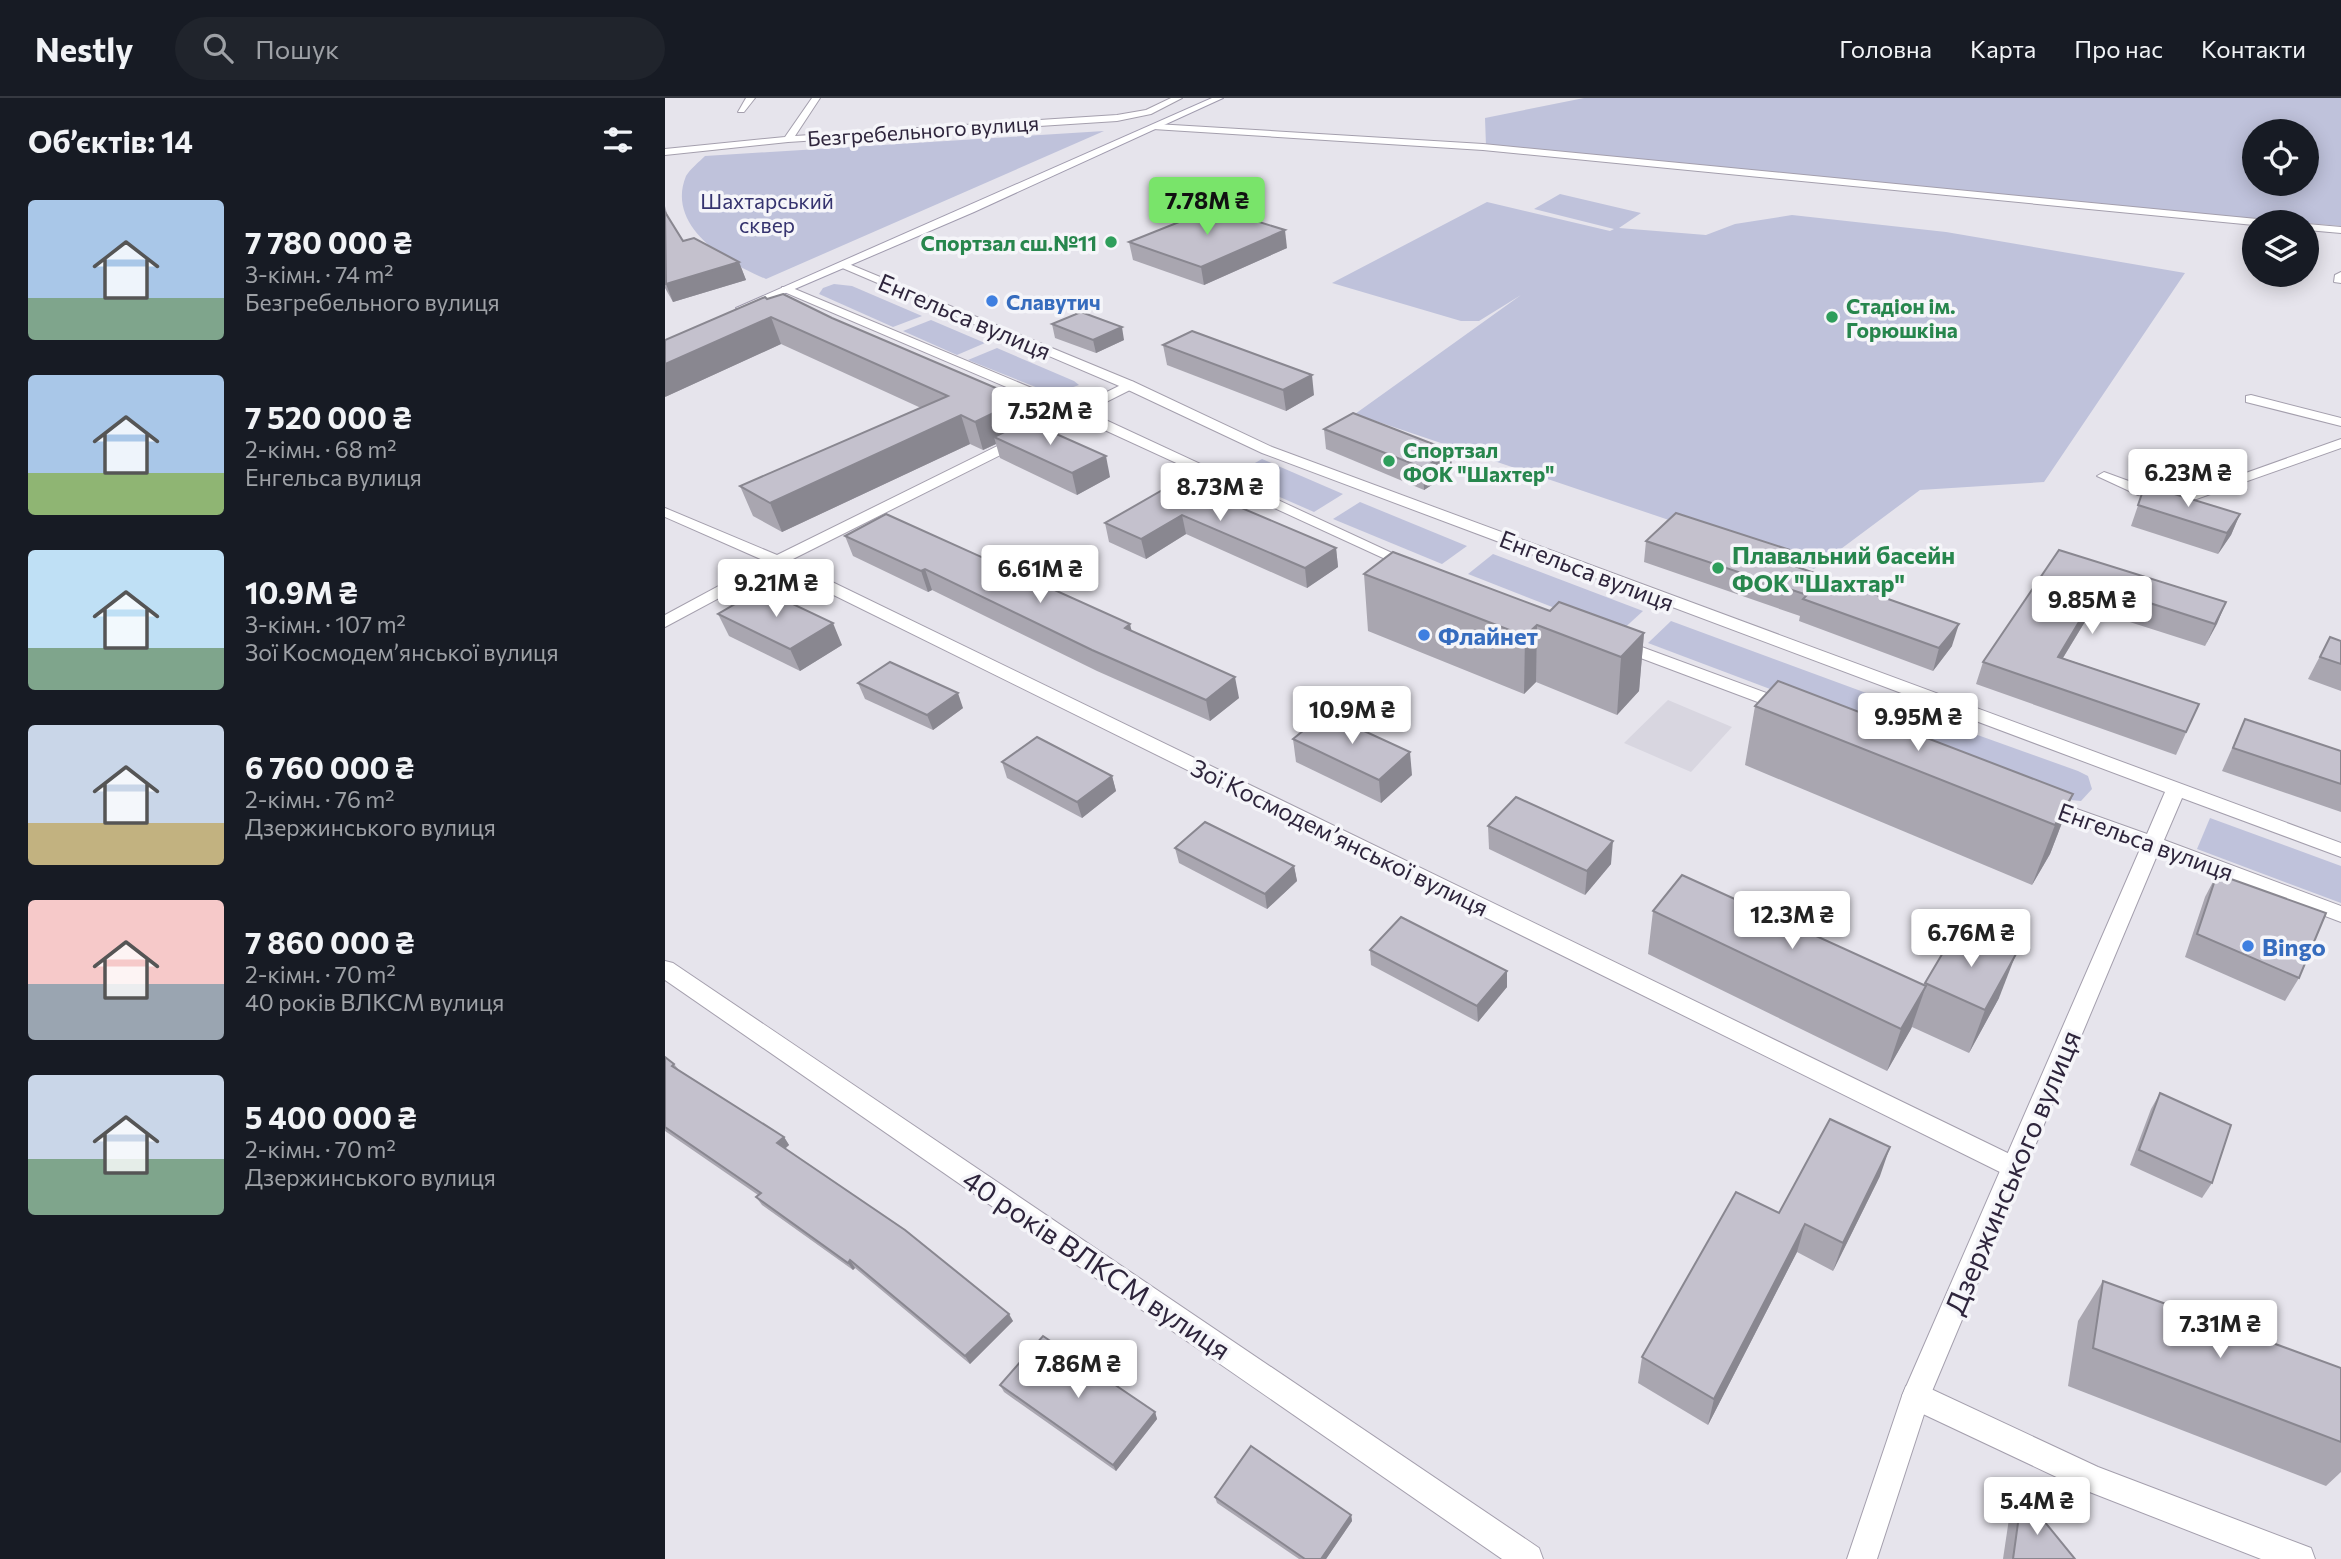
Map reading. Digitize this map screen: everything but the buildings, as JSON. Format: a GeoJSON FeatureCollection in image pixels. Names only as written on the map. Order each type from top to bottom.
{"type":"FeatureCollection","features":[{"type":"Feature","properties":{"kind":"street"},"geometry":{"type":"LineString","coordinates":[[741,110],[751,98]]}},
{"type":"Feature","properties":{"kind":"street"},"geometry":{"type":"LineString","coordinates":[[788,139],[816,98]]}},
{"type":"Feature","properties":{"kind":"street","name":"Безгребельного вулиця"},"geometry":{"type":"LineString","coordinates":[[665,152],[788,139],[1134,116],[1178,98]]}},
{"type":"Feature","properties":{"kind":"street"},"geometry":{"type":"LineString","coordinates":[[727,314],[1219,98]]}},
{"type":"Feature","properties":{"kind":"street"},"geometry":{"type":"LineString","coordinates":[[1156,127],[1483,147],[2242,221]]}},
{"type":"Feature","properties":{"kind":"street"},"geometry":{"type":"LineString","coordinates":[[2319,228],[2341,230]]}},
{"type":"Feature","properties":{"kind":"street","name":"Енгельса вулиця"},"geometry":{"type":"LineString","coordinates":[[843,265],[1129,385],[1267,450],[2175,791],[2341,850]]}},
{"type":"Feature","properties":{"kind":"street","name":"Енгельса вулиця"},"geometry":{"type":"LineString","coordinates":[[786,289],[1077,412],[1390,557],[1432,573]]}},
{"type":"Feature","properties":{"kind":"street"},"geometry":{"type":"LineString","coordinates":[[665,622],[777,561],[1129,385]]}},
{"type":"Feature","properties":{"kind":"street"},"geometry":{"type":"LineString","coordinates":[[2251,399],[2341,422]]}},
{"type":"Feature","properties":{"kind":"street"},"geometry":{"type":"LineString","coordinates":[[2104,476],[2143,494],[2167,499],[2185,499],[2341,443]]}},
{"type":"Feature","properties":{"kind":"street","name":"Зої Космодем’янської вулиця"},"geometry":{"type":"LineString","coordinates":[[665,512],[777,561],[2013,1167]]}},
{"type":"Feature","properties":{"kind":"street"},"geometry":{"type":"LineString","coordinates":[[1610,640],[1804,713]]}},
{"type":"Feature","properties":{"kind":"street","name":"Дзержинського вулиця"},"geometry":{"type":"LineString","coordinates":[[1862,1559],[1916,1396],[2175,791]]}},
{"type":"Feature","properties":{"kind":"street","name":"Енгельса вулиця"},"geometry":{"type":"LineString","coordinates":[[2024,796],[2341,914]]}},
{"type":"Feature","properties":{"kind":"street","name":"40 років ВЛКСМ вулиця"},"geometry":{"type":"LineString","coordinates":[[665,969],[1528,1559]]}},
{"type":"Feature","properties":{"kind":"street"},"geometry":{"type":"LineString","coordinates":[[1916,1396],[2092,1479],[2300,1559]]}},
{"type":"Feature","properties":{"kind":"shaded area"},"geometry":{"type":"Polygon","coordinates":[[[1668,700],[1732,727],[1691,772],[1624,743],[1668,700]]]}},
{"type":"Feature","properties":{"kind":"green space"},"geometry":{"type":"Polygon","coordinates":[[[1584,98],[2341,98],[2341,226],[2319,224],[2319,210],[2242,210],[2242,217],[1486,146],[1485,118],[1584,98]]]}},
{"type":"Feature","properties":{"kind":"green space","name":"Шахтарський сквер"},"geometry":{"type":"Polygon","coordinates":[[[1104,131],[766,279],[735,264],[704,241],[684,212],[682,194],[686,176],[705,156],[1104,131]]]}},
{"type":"Feature","properties":{"kind":"green space"},"geometry":{"type":"Polygon","coordinates":[[[1560,194],[1641,213],[1619,228],[1706,235],[1735,224],[1792,215],[1946,232],[2185,273],[2044,482],[1920,490],[1814,569],[1355,414],[1521,295],[1479,321],[1461,321],[1332,283],[1487,202],[1610,231],[1614,229],[1534,209],[1560,194]]]}},
{"type":"Feature","properties":{"kind":"green space"},"geometry":{"type":"Polygon","coordinates":[[[834,284],[852,286],[922,316],[893,327],[819,294],[823,288],[834,284]]]}},
{"type":"Feature","properties":{"kind":"green space"},"geometry":{"type":"Polygon","coordinates":[[[931,320],[985,343],[957,355],[903,331],[931,320]]]}},
{"type":"Feature","properties":{"kind":"green space"},"geometry":{"type":"Polygon","coordinates":[[[997,348],[1079,385],[1053,394],[968,360],[997,348]]]}},
{"type":"Feature","properties":{"kind":"green space"},"geometry":{"type":"Polygon","coordinates":[[[1262,459],[1343,494],[1314,512],[1232,476],[1262,459]]]}},
{"type":"Feature","properties":{"kind":"green space"},"geometry":{"type":"Polygon","coordinates":[[[1360,502],[1467,546],[1442,564],[1333,519],[1360,502]]]}},
{"type":"Feature","properties":{"kind":"green space"},"geometry":{"type":"Polygon","coordinates":[[[1493,554],[1643,611],[1619,633],[1468,574],[1493,554]]]}},
{"type":"Feature","properties":{"kind":"green space"},"geometry":{"type":"Polygon","coordinates":[[[1671,621],[1888,701],[1868,726],[1648,643],[1671,621]]]}},
{"type":"Feature","properties":{"kind":"green space"},"geometry":{"type":"Polygon","coordinates":[[[1919,714],[2078,771],[2088,776],[2092,789],[2081,801],[2060,799],[1902,739],[1919,714]]]}},
{"type":"Feature","properties":{"kind":"green space"},"geometry":{"type":"Polygon","coordinates":[[[2210,818],[2341,866],[2341,903],[2197,849],[2210,818]]]}},
{"type":"Feature","properties":{"kind":"place","name":"Спортзал сш.№11"},"geometry":{"type":"Point","coordinates":[1111,242]}},
{"type":"Feature","properties":{"kind":"place","name":"Славутич"},"geometry":{"type":"Point","coordinates":[992,301]}},
{"type":"Feature","properties":{"kind":"place","name":"Стадіон ім. Горюшкіна"},"geometry":{"type":"Point","coordinates":[1832,317]}},
{"type":"Feature","properties":{"kind":"place","name":"Спортзал ФОК \"Шахтер\""},"geometry":{"type":"Point","coordinates":[1389,461]}},
{"type":"Feature","properties":{"kind":"place","name":"Плавальний басейн ФОК \"Шахтар\""},"geometry":{"type":"Point","coordinates":[1718,568]}},
{"type":"Feature","properties":{"kind":"place","name":"Флайнет"},"geometry":{"type":"Point","coordinates":[1424,635]}},
{"type":"Feature","properties":{"kind":"place","name":"Bingo"},"geometry":{"type":"Point","coordinates":[2248,946]}}]}
